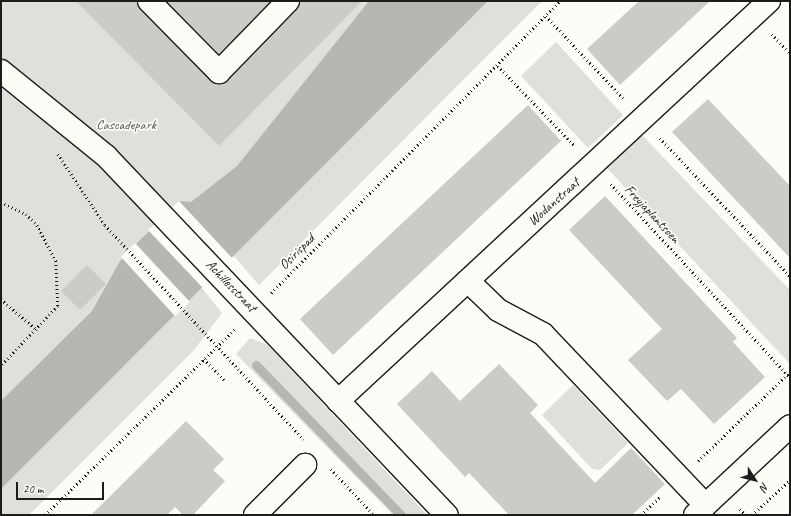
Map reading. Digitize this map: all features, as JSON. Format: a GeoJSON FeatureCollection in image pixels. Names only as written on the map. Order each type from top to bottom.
{"type":"FeatureCollection","features":[{"type":"Feature","properties":{"kind":"street"},"geometry":{"type":"LineString","coordinates":[[149,1],[219,72],[288,1]]}},
{"type":"Feature","properties":{"kind":"street","name":"Wodanstraat"},"geometry":{"type":"LineString","coordinates":[[338,401],[594,165],[641,117],[769,1]]}},
{"type":"Feature","properties":{"kind":"street","name":"Achillesstraat"},"geometry":{"type":"LineString","coordinates":[[1,71],[106,156],[254,310],[338,401],[447,515]]}},
{"type":"Feature","properties":{"kind":"street"},"geometry":{"type":"LineString","coordinates":[[468,281],[498,310],[543,334],[680,478],[700,510],[790,426]]}},
{"type":"Feature","properties":{"kind":"street"},"geometry":{"type":"LineString","coordinates":[[255,515],[313,458]]}},
{"type":"Feature","properties":{"kind":"path","name":"Osirispad"},"geometry":{"type":"LineString","coordinates":[[46,515],[498,66],[560,1]]}},
{"type":"Feature","properties":{"kind":"path"},"geometry":{"type":"LineString","coordinates":[[546,16],[790,276]]}},
{"type":"Feature","properties":{"kind":"path","name":"Freyjaplantsoen"},"geometry":{"type":"LineString","coordinates":[[498,66],[594,165],[789,375]]}},
{"type":"Feature","properties":{"kind":"path"},"geometry":{"type":"LineString","coordinates":[[54,150],[120,243],[217,346],[313,458],[374,515]]}},
{"type":"Feature","properties":{"kind":"path"},"geometry":{"type":"LineString","coordinates":[[1,202],[26,214],[38,225],[56,261],[58,306],[1,366]]}},
{"type":"Feature","properties":{"kind":"path"},"geometry":{"type":"LineString","coordinates":[[1,299],[36,330]]}},
{"type":"Feature","properties":{"kind":"path"},"geometry":{"type":"LineString","coordinates":[[204,359],[224,380]]}},
{"type":"Feature","properties":{"kind":"path"},"geometry":{"type":"LineString","coordinates":[[641,515],[789,375]]}},
{"type":"Feature","properties":{"kind":"path"},"geometry":{"type":"LineString","coordinates":[[752,515],[790,480]]}},
{"type":"Feature","properties":{"kind":"green space","name":"Cascadepark"},"geometry":{"type":"Polygon","coordinates":[[[1,1],[420,1],[1,419],[1,1]]]}},
{"type":"Feature","properties":{"kind":"green space"},"geometry":{"type":"Polygon","coordinates":[[[488,1],[542,1],[259,285],[233,255],[488,1]]]}},
{"type":"Feature","properties":{"kind":"green space"},"geometry":{"type":"Polygon","coordinates":[[[556,42],[623,115],[588,148],[521,76],[556,42]]]}},
{"type":"Feature","properties":{"kind":"green space"},"geometry":{"type":"Polygon","coordinates":[[[642,135],[790,290],[790,364],[606,167],[642,135]]]}},
{"type":"Feature","properties":{"kind":"green space"},"geometry":{"type":"Polygon","coordinates":[[[201,287],[222,313],[194,350],[29,515],[1,515],[1,489],[201,287]]]}},
{"type":"Feature","properties":{"kind":"green space"},"geometry":{"type":"Polygon","coordinates":[[[250,338],[268,345],[427,515],[393,515],[236,354],[250,338]]]}},
{"type":"Feature","properties":{"kind":"green space"},"geometry":{"type":"Polygon","coordinates":[[[573,385],[628,443],[600,470],[592,469],[542,415],[573,385]]]}},
{"type":"Feature","properties":{"kind":"shaded area"},"geometry":{"type":"Polygon","coordinates":[[[369,1],[488,1],[1,489],[1,401],[92,311],[120,261],[141,239],[181,201],[191,202],[237,166],[369,1]]]}},
{"type":"Feature","properties":{"kind":"pier"},"geometry":{"type":"Polygon","coordinates":[[[179,201],[232,258],[203,288],[148,230],[179,201]]]}},
{"type":"Feature","properties":{"kind":"pier"},"geometry":{"type":"Polygon","coordinates":[[[135,243],[190,302],[175,316],[121,257],[135,243]]]}},
{"type":"Feature","properties":{"kind":"building"},"geometry":{"type":"Polygon","coordinates":[[[76,1],[137,1],[140,10],[216,84],[228,81],[297,10],[300,1],[362,1],[219,146],[76,1]]]}},
{"type":"Feature","properties":{"kind":"building"},"geometry":{"type":"Polygon","coordinates":[[[167,1],[271,1],[219,54],[167,1]]]}},
{"type":"Feature","properties":{"kind":"building"},"geometry":{"type":"Polygon","coordinates":[[[639,1],[710,1],[620,85],[587,49],[639,1]]]}},
{"type":"Feature","properties":{"kind":"building"},"geometry":{"type":"Polygon","coordinates":[[[708,99],[790,186],[790,258],[672,132],[708,99]]]}},
{"type":"Feature","properties":{"kind":"building"},"geometry":{"type":"Polygon","coordinates":[[[528,105],[561,141],[333,355],[300,319],[528,105]]]}},
{"type":"Feature","properties":{"kind":"building"},"geometry":{"type":"Polygon","coordinates":[[[605,196],[737,338],[733,342],[765,377],[714,424],[681,389],[667,401],[628,360],[662,329],[569,230],[605,196]]]}},
{"type":"Feature","properties":{"kind":"building"},"geometry":{"type":"Polygon","coordinates":[[[87,265],[106,284],[80,310],[61,291],[87,265]]]}},
{"type":"Feature","properties":{"kind":"building"},"geometry":{"type":"Polygon","coordinates":[[[499,364],[538,405],[530,413],[595,483],[631,448],[665,484],[632,515],[509,515],[469,473],[465,477],[397,404],[432,371],[460,401],[499,364]]]}},
{"type":"Feature","properties":{"kind":"building"},"geometry":{"type":"Polygon","coordinates":[[[186,421],[224,459],[213,470],[225,481],[193,515],[183,515],[175,507],[167,515],[91,515],[186,421]]]}},
{"type":"Feature","properties":{"kind":"waterway"},"geometry":{"type":"LineString","coordinates":[[256,365],[401,515]]}}]}
